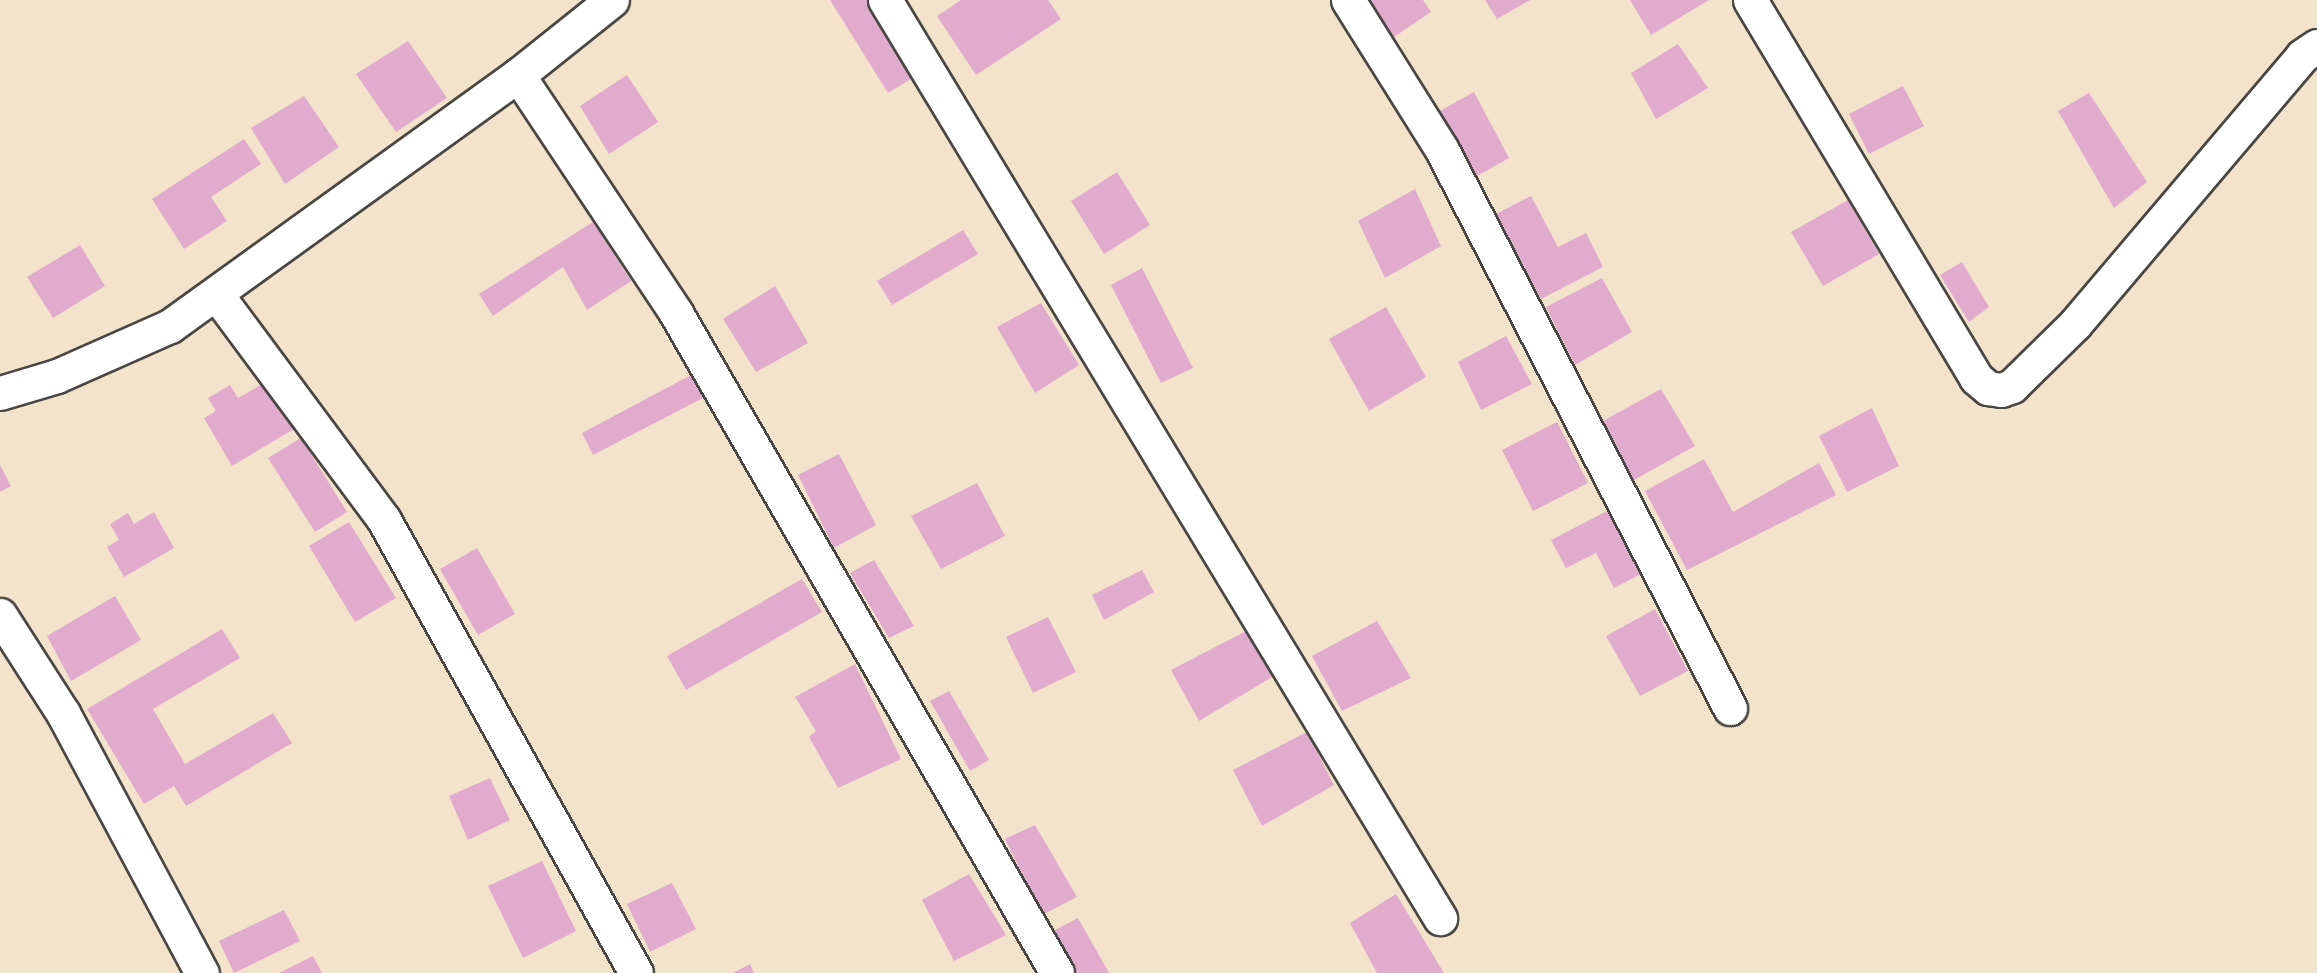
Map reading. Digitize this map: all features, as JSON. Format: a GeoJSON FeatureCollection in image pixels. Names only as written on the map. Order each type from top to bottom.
{"type":"FeatureCollection","features":[{"type":"Feature","properties":{"kind":"street"},"geometry":{"type":"LineString","coordinates":[[0,393],[112,353],[170,326],[518,75],[612,0]]}},
{"type":"Feature","properties":{"kind":"street"},"geometry":{"type":"LineString","coordinates":[[885,0],[1440,918]]}},
{"type":"Feature","properties":{"kind":"street"},"geometry":{"type":"LineString","coordinates":[[1348,0],[1442,150],[1730,708]]}},
{"type":"Feature","properties":{"kind":"street"},"geometry":{"type":"LineString","coordinates":[[1750,0],[1976,378],[1988,388],[2001,390],[2012,386],[2075,324],[2302,56],[2317,46]]}},
{"type":"Feature","properties":{"kind":"street"},"geometry":{"type":"LineString","coordinates":[[518,75],[676,313],[1057,973]]}},
{"type":"Feature","properties":{"kind":"street"},"geometry":{"type":"LineString","coordinates":[[216,295],[384,520],[636,973]]}},
{"type":"Feature","properties":{"kind":"street"},"geometry":{"type":"LineString","coordinates":[[0,615],[63,713],[202,973]]}},
{"type":"Feature","properties":{"kind":"building"},"geometry":{"type":"Polygon","coordinates":[[[830,0],[872,0],[919,74],[888,93],[830,0]]]}},
{"type":"Feature","properties":{"kind":"building"},"geometry":{"type":"Polygon","coordinates":[[[961,0],[1048,0],[1061,19],[976,75],[937,16],[961,0]]]}},
{"type":"Feature","properties":{"kind":"building"},"geometry":{"type":"Polygon","coordinates":[[[1363,0],[1423,0],[1431,12],[1388,41],[1363,0]]]}},
{"type":"Feature","properties":{"kind":"building"},"geometry":{"type":"Polygon","coordinates":[[[1485,0],[1530,0],[1497,19],[1485,0]]]}},
{"type":"Feature","properties":{"kind":"building"},"geometry":{"type":"Polygon","coordinates":[[[1630,0],[1709,0],[1651,35],[1630,0]]]}},
{"type":"Feature","properties":{"kind":"building"},"geometry":{"type":"Polygon","coordinates":[[[408,41],[447,98],[396,132],[356,74],[408,41]]]}},
{"type":"Feature","properties":{"kind":"building"},"geometry":{"type":"Polygon","coordinates":[[[1678,44],[1708,88],[1656,119],[1631,73],[1678,44]]]}},
{"type":"Feature","properties":{"kind":"building"},"geometry":{"type":"Polygon","coordinates":[[[627,75],[658,122],[609,154],[580,106],[627,75]]]}},
{"type":"Feature","properties":{"kind":"building"},"geometry":{"type":"Polygon","coordinates":[[[1903,86],[1924,126],[1869,154],[1849,114],[1903,86]]]}},
{"type":"Feature","properties":{"kind":"building"},"geometry":{"type":"Polygon","coordinates":[[[1474,92],[1509,158],[1472,179],[1438,112],[1474,92]]]}},
{"type":"Feature","properties":{"kind":"building"},"geometry":{"type":"Polygon","coordinates":[[[2089,93],[2147,182],[2114,208],[2058,111],[2089,93]]]}},
{"type":"Feature","properties":{"kind":"building"},"geometry":{"type":"Polygon","coordinates":[[[304,96],[339,147],[285,184],[251,128],[304,96]]]}},
{"type":"Feature","properties":{"kind":"building"},"geometry":{"type":"Polygon","coordinates":[[[244,139],[261,164],[211,197],[227,221],[184,249],[152,199],[244,139]]]}},
{"type":"Feature","properties":{"kind":"building"},"geometry":{"type":"Polygon","coordinates":[[[1117,172],[1150,225],[1104,254],[1071,201],[1117,172]]]}},
{"type":"Feature","properties":{"kind":"building"},"geometry":{"type":"Polygon","coordinates":[[[1415,189],[1441,246],[1385,278],[1358,221],[1415,189]]]}},
{"type":"Feature","properties":{"kind":"building"},"geometry":{"type":"Polygon","coordinates":[[[1531,196],[1558,247],[1586,233],[1603,267],[1541,299],[1496,214],[1531,196]]]}},
{"type":"Feature","properties":{"kind":"building"},"geometry":{"type":"Polygon","coordinates":[[[1848,200],[1879,254],[1823,286],[1791,232],[1848,200]]]}},
{"type":"Feature","properties":{"kind":"building"},"geometry":{"type":"Polygon","coordinates":[[[593,222],[631,281],[587,310],[563,267],[493,316],[479,294],[593,222]]]}},
{"type":"Feature","properties":{"kind":"building"},"geometry":{"type":"Polygon","coordinates":[[[963,230],[978,254],[892,305],[877,281],[963,230]]]}},
{"type":"Feature","properties":{"kind":"building"},"geometry":{"type":"Polygon","coordinates":[[[80,245],[105,286],[53,318],[27,277],[80,245]]]}},
{"type":"Feature","properties":{"kind":"building"},"geometry":{"type":"Polygon","coordinates":[[[1962,262],[1989,307],[1969,322],[1940,275],[1962,262]]]}},
{"type":"Feature","properties":{"kind":"building"},"geometry":{"type":"Polygon","coordinates":[[[1142,268],[1193,368],[1161,383],[1111,285],[1142,268]]]}},
{"type":"Feature","properties":{"kind":"building"},"geometry":{"type":"Polygon","coordinates":[[[1602,278],[1632,332],[1575,365],[1546,307],[1602,278]]]}},
{"type":"Feature","properties":{"kind":"building"},"geometry":{"type":"Polygon","coordinates":[[[775,286],[808,343],[756,372],[723,319],[775,286]]]}},
{"type":"Feature","properties":{"kind":"building"},"geometry":{"type":"Polygon","coordinates":[[[1041,303],[1079,365],[1035,393],[997,327],[1041,303]]]}},
{"type":"Feature","properties":{"kind":"building"},"geometry":{"type":"Polygon","coordinates":[[[1386,307],[1426,377],[1369,411],[1329,339],[1386,307]]]}},
{"type":"Feature","properties":{"kind":"building"},"geometry":{"type":"Polygon","coordinates":[[[1506,336],[1532,384],[1481,410],[1458,362],[1506,336]]]}},
{"type":"Feature","properties":{"kind":"building"},"geometry":{"type":"Polygon","coordinates":[[[691,375],[703,398],[593,455],[582,433],[691,375]]]}},
{"type":"Feature","properties":{"kind":"building"},"geometry":{"type":"Polygon","coordinates":[[[266,382],[294,429],[232,466],[204,418],[216,411],[208,398],[230,385],[238,398],[266,382]]]}},
{"type":"Feature","properties":{"kind":"building"},"geometry":{"type":"Polygon","coordinates":[[[1661,389],[1695,446],[1634,480],[1603,421],[1661,389]]]}},
{"type":"Feature","properties":{"kind":"building"},"geometry":{"type":"Polygon","coordinates":[[[1872,408],[1899,466],[1847,492],[1819,436],[1872,408]]]}},
{"type":"Feature","properties":{"kind":"building"},"geometry":{"type":"Polygon","coordinates":[[[1557,422],[1588,483],[1533,511],[1502,450],[1557,422]]]}},
{"type":"Feature","properties":{"kind":"building"},"geometry":{"type":"Polygon","coordinates":[[[301,438],[347,512],[315,532],[268,458],[301,438]]]}},
{"type":"Feature","properties":{"kind":"building"},"geometry":{"type":"Polygon","coordinates":[[[839,454],[876,525],[834,548],[798,475],[839,454]]]}},
{"type":"Feature","properties":{"kind":"building"},"geometry":{"type":"Polygon","coordinates":[[[1704,459],[1733,512],[1819,463],[1836,495],[1687,570],[1645,491],[1704,459]]]}},
{"type":"Feature","properties":{"kind":"building"},"geometry":{"type":"Polygon","coordinates":[[[0,465],[11,486],[0,492],[0,465]]]}},
{"type":"Feature","properties":{"kind":"building"},"geometry":{"type":"Polygon","coordinates":[[[977,483],[1005,536],[941,569],[911,516],[977,483]]]}},
{"type":"Feature","properties":{"kind":"building"},"geometry":{"type":"Polygon","coordinates":[[[1607,511],[1641,574],[1614,588],[1596,553],[1566,568],[1551,540],[1607,511]]]}},
{"type":"Feature","properties":{"kind":"building"},"geometry":{"type":"Polygon","coordinates":[[[154,512],[174,548],[124,577],[107,547],[119,540],[110,524],[128,513],[134,524],[154,512]]]}},
{"type":"Feature","properties":{"kind":"building"},"geometry":{"type":"Polygon","coordinates":[[[349,522],[396,598],[355,622],[309,546],[349,522]]]}},
{"type":"Feature","properties":{"kind":"building"},"geometry":{"type":"Polygon","coordinates":[[[477,548],[515,614],[478,635],[440,569],[477,548]]]}},
{"type":"Feature","properties":{"kind":"building"},"geometry":{"type":"Polygon","coordinates":[[[874,560],[914,626],[889,638],[850,573],[874,560]]]}},
{"type":"Feature","properties":{"kind":"building"},"geometry":{"type":"Polygon","coordinates":[[[1142,570],[1154,592],[1104,620],[1092,595],[1142,570]]]}},
{"type":"Feature","properties":{"kind":"building"},"geometry":{"type":"Polygon","coordinates":[[[802,579],[822,612],[686,690],[667,656],[802,579]]]}},
{"type":"Feature","properties":{"kind":"building"},"geometry":{"type":"Polygon","coordinates":[[[115,596],[141,640],[71,681],[47,636],[115,596]]]}},
{"type":"Feature","properties":{"kind":"building"},"geometry":{"type":"Polygon","coordinates":[[[1655,609],[1688,671],[1640,696],[1606,636],[1655,609]]]}},
{"type":"Feature","properties":{"kind":"building"},"geometry":{"type":"Polygon","coordinates":[[[1048,617],[1076,672],[1033,693],[1006,637],[1048,617]]]}},
{"type":"Feature","properties":{"kind":"building"},"geometry":{"type":"Polygon","coordinates":[[[1377,621],[1411,678],[1342,711],[1312,656],[1377,621]]]}},
{"type":"Feature","properties":{"kind":"building"},"geometry":{"type":"Polygon","coordinates":[[[222,629],[240,658],[153,709],[185,764],[273,713],[292,743],[186,806],[174,786],[144,804],[87,709],[222,629]]]}},
{"type":"Feature","properties":{"kind":"building"},"geometry":{"type":"Polygon","coordinates":[[[1248,630],[1272,677],[1199,721],[1171,670],[1248,630]]]}},
{"type":"Feature","properties":{"kind":"building"},"geometry":{"type":"Polygon","coordinates":[[[855,664],[901,759],[838,788],[809,737],[816,731],[795,697],[855,664]]]}},
{"type":"Feature","properties":{"kind":"building"},"geometry":{"type":"Polygon","coordinates":[[[949,691],[989,760],[970,771],[930,701],[949,691]]]}},
{"type":"Feature","properties":{"kind":"building"},"geometry":{"type":"Polygon","coordinates":[[[1307,732],[1334,785],[1262,826],[1233,770],[1307,732]]]}},
{"type":"Feature","properties":{"kind":"building"},"geometry":{"type":"Polygon","coordinates":[[[490,778],[510,820],[468,840],[449,796],[490,778]]]}},
{"type":"Feature","properties":{"kind":"building"},"geometry":{"type":"Polygon","coordinates":[[[1035,825],[1077,897],[1042,915],[1005,839],[1035,825]]]}},
{"type":"Feature","properties":{"kind":"building"},"geometry":{"type":"Polygon","coordinates":[[[542,861],[576,931],[523,958],[488,886],[542,861]]]}},
{"type":"Feature","properties":{"kind":"building"},"geometry":{"type":"Polygon","coordinates":[[[969,874],[1006,935],[954,961],[922,900],[969,874]]]}},
{"type":"Feature","properties":{"kind":"building"},"geometry":{"type":"Polygon","coordinates":[[[672,883],[696,929],[650,952],[627,904],[672,883]]]}},
{"type":"Feature","properties":{"kind":"building"},"geometry":{"type":"Polygon","coordinates":[[[1396,894],[1444,973],[1377,973],[1350,923],[1396,894]]]}},
{"type":"Feature","properties":{"kind":"building"},"geometry":{"type":"Polygon","coordinates":[[[284,910],[300,941],[234,973],[219,941],[284,910]]]}},
{"type":"Feature","properties":{"kind":"building"},"geometry":{"type":"Polygon","coordinates":[[[1078,918],[1109,973],[1074,973],[1053,931],[1078,918]]]}},
{"type":"Feature","properties":{"kind":"building"},"geometry":{"type":"Polygon","coordinates":[[[313,956],[322,973],[279,973],[313,956]]]}},
{"type":"Feature","properties":{"kind":"building"},"geometry":{"type":"Polygon","coordinates":[[[750,964],[754,973],[733,973],[750,964]]]}}]}
